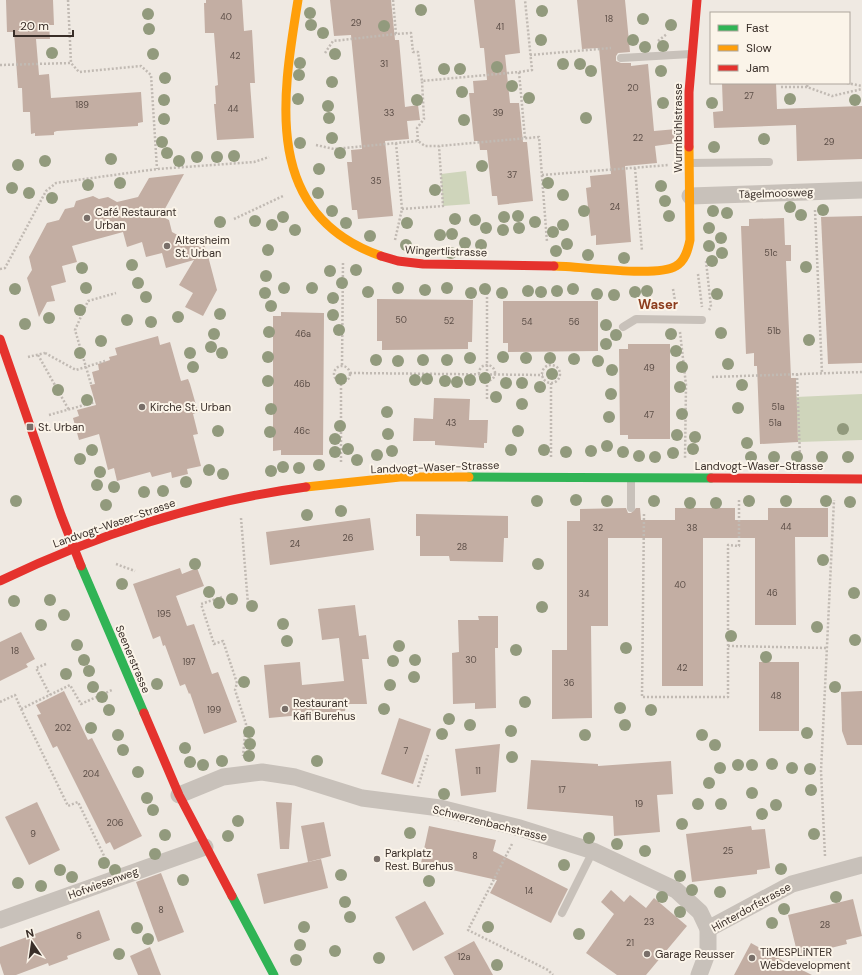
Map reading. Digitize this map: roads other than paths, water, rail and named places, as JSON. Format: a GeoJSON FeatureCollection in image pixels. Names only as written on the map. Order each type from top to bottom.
{"type":"FeatureCollection","features":[{"type":"Feature","properties":{"kind":"street","name":"Wingertlistrasse"},"geometry":{"type":"LineString","coordinates":[[298,0],[285,82],[285,141],[291,166],[311,205],[323,220],[346,239],[366,251],[390,260],[414,264],[549,266],[656,271],[675,267],[686,256]]}},
{"type":"Feature","properties":{"kind":"street","name":"Wurmbühlstrasse"},"geometry":{"type":"LineString","coordinates":[[686,256],[690,240],[689,92],[691,54],[697,0]]}},
{"type":"Feature","properties":{"kind":"street","name":"Tägelmoosweg"},"geometry":{"type":"LineString","coordinates":[[690,196],[862,190]]}},
{"type":"Feature","properties":{"kind":"street","name":"Seenerstrasse"},"geometry":{"type":"LineString","coordinates":[[0,339],[74,548],[179,795],[274,975]]}},
{"type":"Feature","properties":{"kind":"street","name":"Landvogt-Waser-Strasse"},"geometry":{"type":"LineString","coordinates":[[0,581],[34,564],[74,548],[186,512],[222,502],[326,484],[400,477],[862,479]]}},
{"type":"Feature","properties":{"kind":"street","name":"Schwerzenbachstrasse"},"geometry":{"type":"LineString","coordinates":[[179,795],[224,777],[262,772],[295,777],[362,798],[440,808],[520,828],[593,852],[676,890],[700,912],[708,929]]}},
{"type":"Feature","properties":{"kind":"street","name":"Hofwiesenweg"},"geometry":{"type":"LineString","coordinates":[[0,920],[206,847]]}},
{"type":"Feature","properties":{"kind":"street","name":"Hinterdorfstrasse"},"geometry":{"type":"LineString","coordinates":[[699,975],[708,951],[708,929],[792,884],[862,865]]}},
{"type":"Feature","properties":{"kind":"lane"},"geometry":{"type":"LineString","coordinates":[[621,58],[691,54]]}},
{"type":"Feature","properties":{"kind":"lane"},"geometry":{"type":"LineString","coordinates":[[689,163],[769,162]]}},
{"type":"Feature","properties":{"kind":"lane"},"geometry":{"type":"LineString","coordinates":[[623,327],[636,319],[702,320]]}},
{"type":"Feature","properties":{"kind":"lane"},"geometry":{"type":"LineString","coordinates":[[631,478],[631,508]]}},
{"type":"Feature","properties":{"kind":"lane"},"geometry":{"type":"LineString","coordinates":[[562,913],[593,852]]}},
{"type":"Feature","properties":{"kind":"place","name":"Café Restaurant Urban"},"geometry":{"type":"Point","coordinates":[87,218]}},
{"type":"Feature","properties":{"kind":"place","name":"Altersheim St. Urban"},"geometry":{"type":"Point","coordinates":[167,246]}},
{"type":"Feature","properties":{"kind":"place","name":"Kirche St. Urban"},"geometry":{"type":"Point","coordinates":[142,407]}},
{"type":"Feature","properties":{"kind":"place","name":"St. Urban"},"geometry":{"type":"Point","coordinates":[30,427]}},
{"type":"Feature","properties":{"kind":"place","name":"Restaurant Kafi Burehus"},"geometry":{"type":"Point","coordinates":[285,709]}},
{"type":"Feature","properties":{"kind":"place","name":"Parkplatz Rest. Burehus"},"geometry":{"type":"Point","coordinates":[377,859]}},
{"type":"Feature","properties":{"kind":"place","name":"Garage Reusser"},"geometry":{"type":"Point","coordinates":[647,954]}},
{"type":"Feature","properties":{"kind":"place","name":"TiMESPLiNTER Webdevelopment"},"geometry":{"type":"Point","coordinates":[752,958]}},
{"type":"Feature","properties":{"kind":"district","name":"Waser"},"geometry":{"type":"Point","coordinates":[658,304]}}]}
